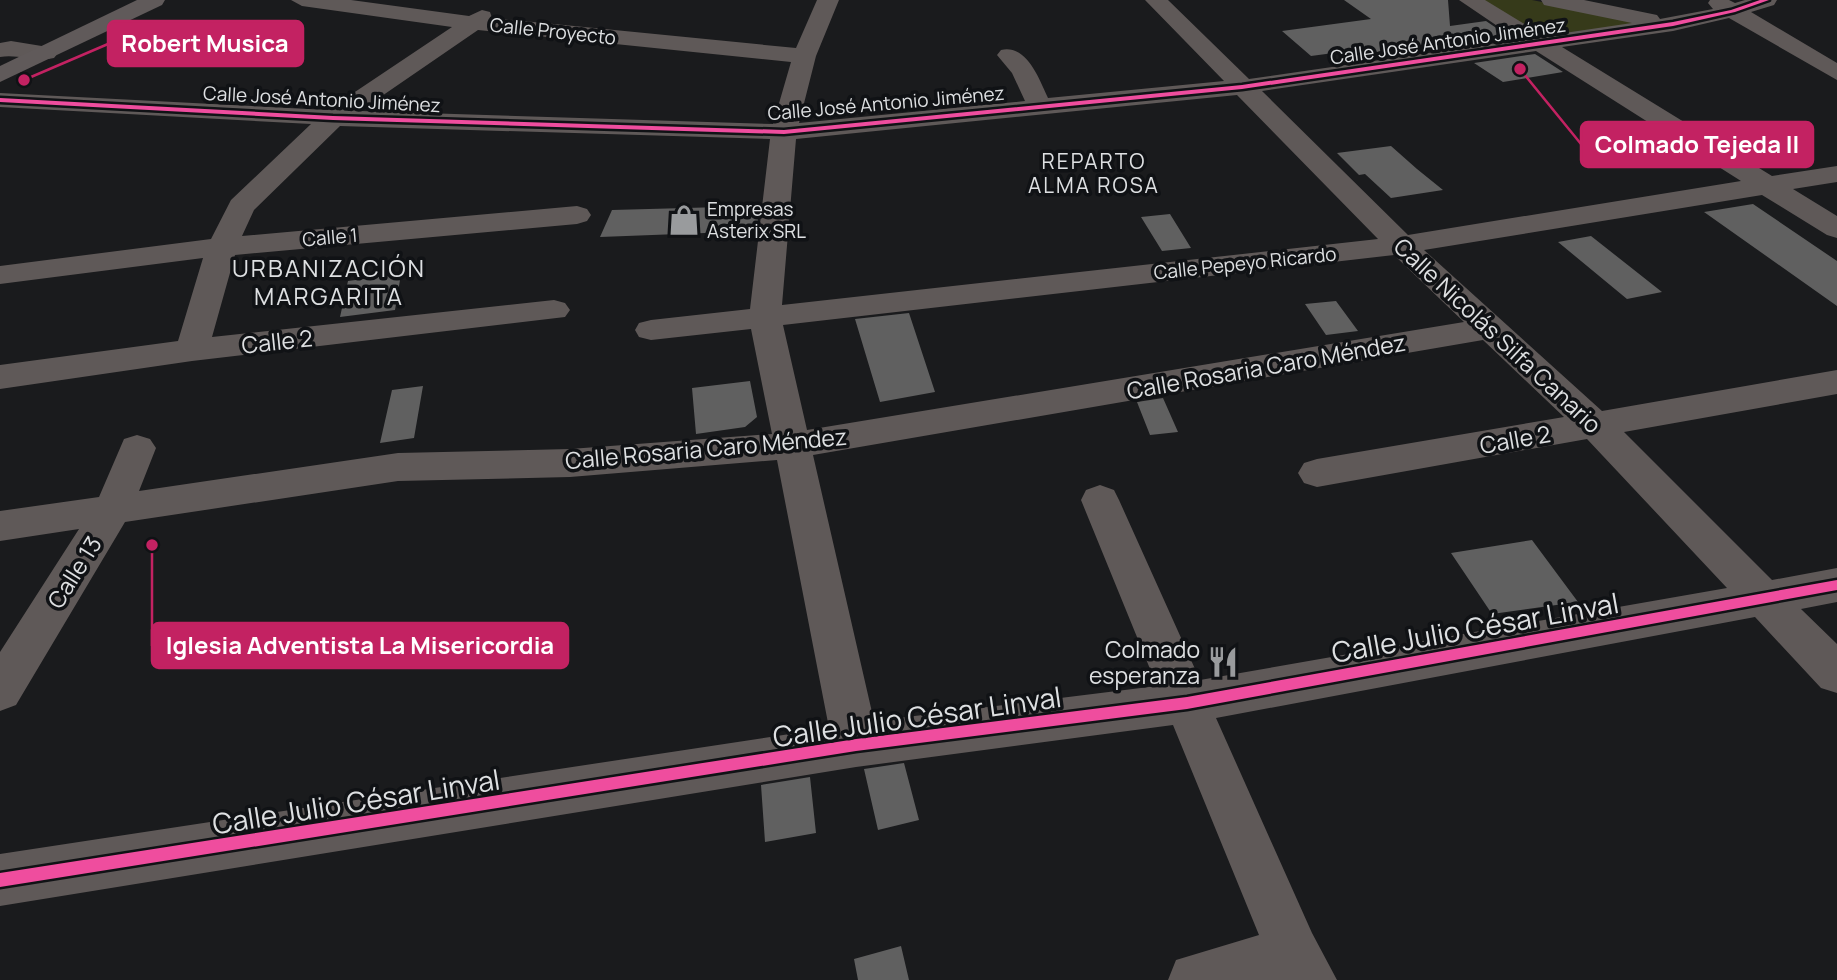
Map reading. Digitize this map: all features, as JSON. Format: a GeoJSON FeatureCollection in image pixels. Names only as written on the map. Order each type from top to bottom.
{"type":"FeatureCollection","features":[{"type":"Feature","properties":{"kind":"main road"},"geometry":{"type":"LineString","coordinates":[[0,75],[154,0]]}},
{"type":"Feature","properties":{"kind":"street","name":"Calle Proyecto"},"geometry":{"type":"LineString","coordinates":[[302,0],[473,23],[804,55]]}},
{"type":"Feature","properties":{"kind":"street"},"geometry":{"type":"LineString","coordinates":[[192,350],[222,247],[241,206],[333,118],[507,0]]}},
{"type":"Feature","properties":{"kind":"street"},"geometry":{"type":"LineString","coordinates":[[828,0],[804,55],[784,132],[765,317],[856,745]]}},
{"type":"Feature","properties":{"kind":"street","name":"Calle Nicolás Silfa Canario"},"geometry":{"type":"LineString","coordinates":[[1157,0],[1401,245],[1595,425],[1837,674]]}},
{"type":"Feature","properties":{"kind":"street"},"geometry":{"type":"LineString","coordinates":[[1470,0],[1837,229]]}},
{"type":"Feature","properties":{"kind":"street"},"geometry":{"type":"LineString","coordinates":[[1552,0],[1673,24]]}},
{"type":"Feature","properties":{"kind":"street","name":"Calle José Antonio Jiménez"},"geometry":{"type":"LineString","coordinates":[[0,100],[333,118],[784,132],[1242,87],[1541,46],[1673,24],[1723,6],[1766,0]]}},
{"type":"Feature","properties":{"kind":"street"},"geometry":{"type":"LineString","coordinates":[[1723,6],[1837,74]]}},
{"type":"Feature","properties":{"kind":"street"},"geometry":{"type":"LineString","coordinates":[[0,50],[11,48],[46,53]]}},
{"type":"Feature","properties":{"kind":"street"},"geometry":{"type":"LineString","coordinates":[[1009,55],[1023,71],[1040,107]]}},
{"type":"Feature","properties":{"kind":"street","name":"Calle Pepeyo Ricardo"},"geometry":{"type":"LineString","coordinates":[[651,330],[1401,245],[1510,230],[1837,174]]}},
{"type":"Feature","properties":{"kind":"street","name":"Calle 1"},"geometry":{"type":"LineString","coordinates":[[0,275],[222,247],[577,215]]}},
{"type":"Feature","properties":{"kind":"street","name":"Calle 2"},"geometry":{"type":"LineString","coordinates":[[0,377],[192,350],[554,310]]}},
{"type":"Feature","properties":{"kind":"street","name":"Calle Rosaria Caro Méndez"},"geometry":{"type":"LineString","coordinates":[[0,526],[398,467],[570,463],[793,445],[1491,328]]}},
{"type":"Feature","properties":{"kind":"street","name":"Calle 2"},"geometry":{"type":"LineString","coordinates":[[1317,473],[1837,382]]}},
{"type":"Feature","properties":{"kind":"street","name":"Calle 13"},"geometry":{"type":"LineString","coordinates":[[0,691],[113,509],[137,449]]}},
{"type":"Feature","properties":{"kind":"street"},"geometry":{"type":"LineString","coordinates":[[1100,500],[1301,966],[1196,980]]}},
{"type":"Feature","properties":{"kind":"street","name":"Calle Julio César Linval"},"geometry":{"type":"LineString","coordinates":[[0,880],[856,745],[1187,703],[1837,584]]}},
{"type":"Feature","properties":{"kind":"green space"},"geometry":{"type":"Polygon","coordinates":[[[1480,0],[1532,0],[1652,24],[1545,41],[1480,0]]]}},
{"type":"Feature","properties":{"kind":"building"},"geometry":{"type":"Polygon","coordinates":[[[1344,0],[1448,0],[1450,26],[1486,21],[1511,38],[1381,55],[1371,48],[1311,56],[1282,31],[1371,19],[1344,0]]]}},
{"type":"Feature","properties":{"kind":"building"},"geometry":{"type":"Polygon","coordinates":[[[1535,54],[1563,72],[1503,82],[1474,63],[1535,54]]]}},
{"type":"Feature","properties":{"kind":"building"},"geometry":{"type":"Polygon","coordinates":[[[1391,146],[1443,190],[1391,198],[1365,174],[1359,175],[1337,153],[1391,146]]]}},
{"type":"Feature","properties":{"kind":"building"},"geometry":{"type":"Polygon","coordinates":[[[1753,204],[1837,261],[1837,306],[1704,212],[1753,204]]]}},
{"type":"Feature","properties":{"kind":"building","name":"Empresas Asterix SRL"},"geometry":{"type":"Polygon","coordinates":[[[759,206],[757,231],[600,237],[612,210],[759,206]]]}},
{"type":"Feature","properties":{"kind":"building"},"geometry":{"type":"Polygon","coordinates":[[[1170,214],[1191,248],[1162,251],[1141,217],[1170,214]]]}},
{"type":"Feature","properties":{"kind":"building"},"geometry":{"type":"Polygon","coordinates":[[[1591,236],[1662,292],[1627,299],[1558,242],[1591,236]]]}},
{"type":"Feature","properties":{"kind":"building"},"geometry":{"type":"Polygon","coordinates":[[[401,274],[395,310],[340,317],[348,281],[401,274]]]}},
{"type":"Feature","properties":{"kind":"building"},"geometry":{"type":"Polygon","coordinates":[[[1336,301],[1358,331],[1326,335],[1305,304],[1336,301]]]}},
{"type":"Feature","properties":{"kind":"building"},"geometry":{"type":"Polygon","coordinates":[[[909,313],[935,392],[880,402],[855,319],[909,313]]]}},
{"type":"Feature","properties":{"kind":"building"},"geometry":{"type":"Polygon","coordinates":[[[750,381],[757,417],[745,427],[696,434],[692,388],[750,381]]]}},
{"type":"Feature","properties":{"kind":"building"},"geometry":{"type":"Polygon","coordinates":[[[423,386],[414,438],[380,443],[392,390],[423,386]]]}},
{"type":"Feature","properties":{"kind":"building"},"geometry":{"type":"Polygon","coordinates":[[[1163,398],[1178,432],[1150,435],[1137,402],[1163,398]]]}},
{"type":"Feature","properties":{"kind":"building"},"geometry":{"type":"Polygon","coordinates":[[[1532,540],[1578,602],[1492,614],[1451,553],[1532,540]]]}},
{"type":"Feature","properties":{"kind":"building"},"geometry":{"type":"Polygon","coordinates":[[[904,763],[919,820],[878,830],[864,769],[904,763]]]}},
{"type":"Feature","properties":{"kind":"building"},"geometry":{"type":"Polygon","coordinates":[[[810,777],[816,833],[765,842],[761,785],[810,777]]]}},
{"type":"Feature","properties":{"kind":"building"},"geometry":{"type":"Polygon","coordinates":[[[901,946],[909,980],[858,980],[854,959],[901,946]]]}},
{"type":"Feature","properties":{"kind":"cycle path"},"geometry":{"type":"LineString","coordinates":[[0,100],[333,118],[784,132],[1242,87],[1673,24],[1733,11],[1766,0]]}},
{"type":"Feature","properties":{"kind":"cycle path"},"geometry":{"type":"LineString","coordinates":[[0,880],[856,745],[1187,703],[1837,585]]}},
{"type":"Feature","properties":{"kind":"place","name":"Colmado Tejeda II"},"geometry":{"type":"Point","coordinates":[1520,69]}},
{"type":"Feature","properties":{"kind":"place","name":"Robert Musica"},"geometry":{"type":"Point","coordinates":[24,80]}},
{"type":"Feature","properties":{"kind":"place","name":"Empresas Asterix SRL"},"geometry":{"type":"Point","coordinates":[684,220]}},
{"type":"Feature","properties":{"kind":"place","name":"Iglesia Adventista La Misericordia"},"geometry":{"type":"Point","coordinates":[152,545]}},
{"type":"Feature","properties":{"kind":"place","name":"Colmado esperanza"},"geometry":{"type":"Point","coordinates":[1223,662]}},
{"type":"Feature","properties":{"kind":"district","name":"REPARTO ALMA ROSA"},"geometry":{"type":"Point","coordinates":[1094,173]}},
{"type":"Feature","properties":{"kind":"district","name":"URBANIZACIÓN MARGARITA"},"geometry":{"type":"Point","coordinates":[329,281]}}]}
